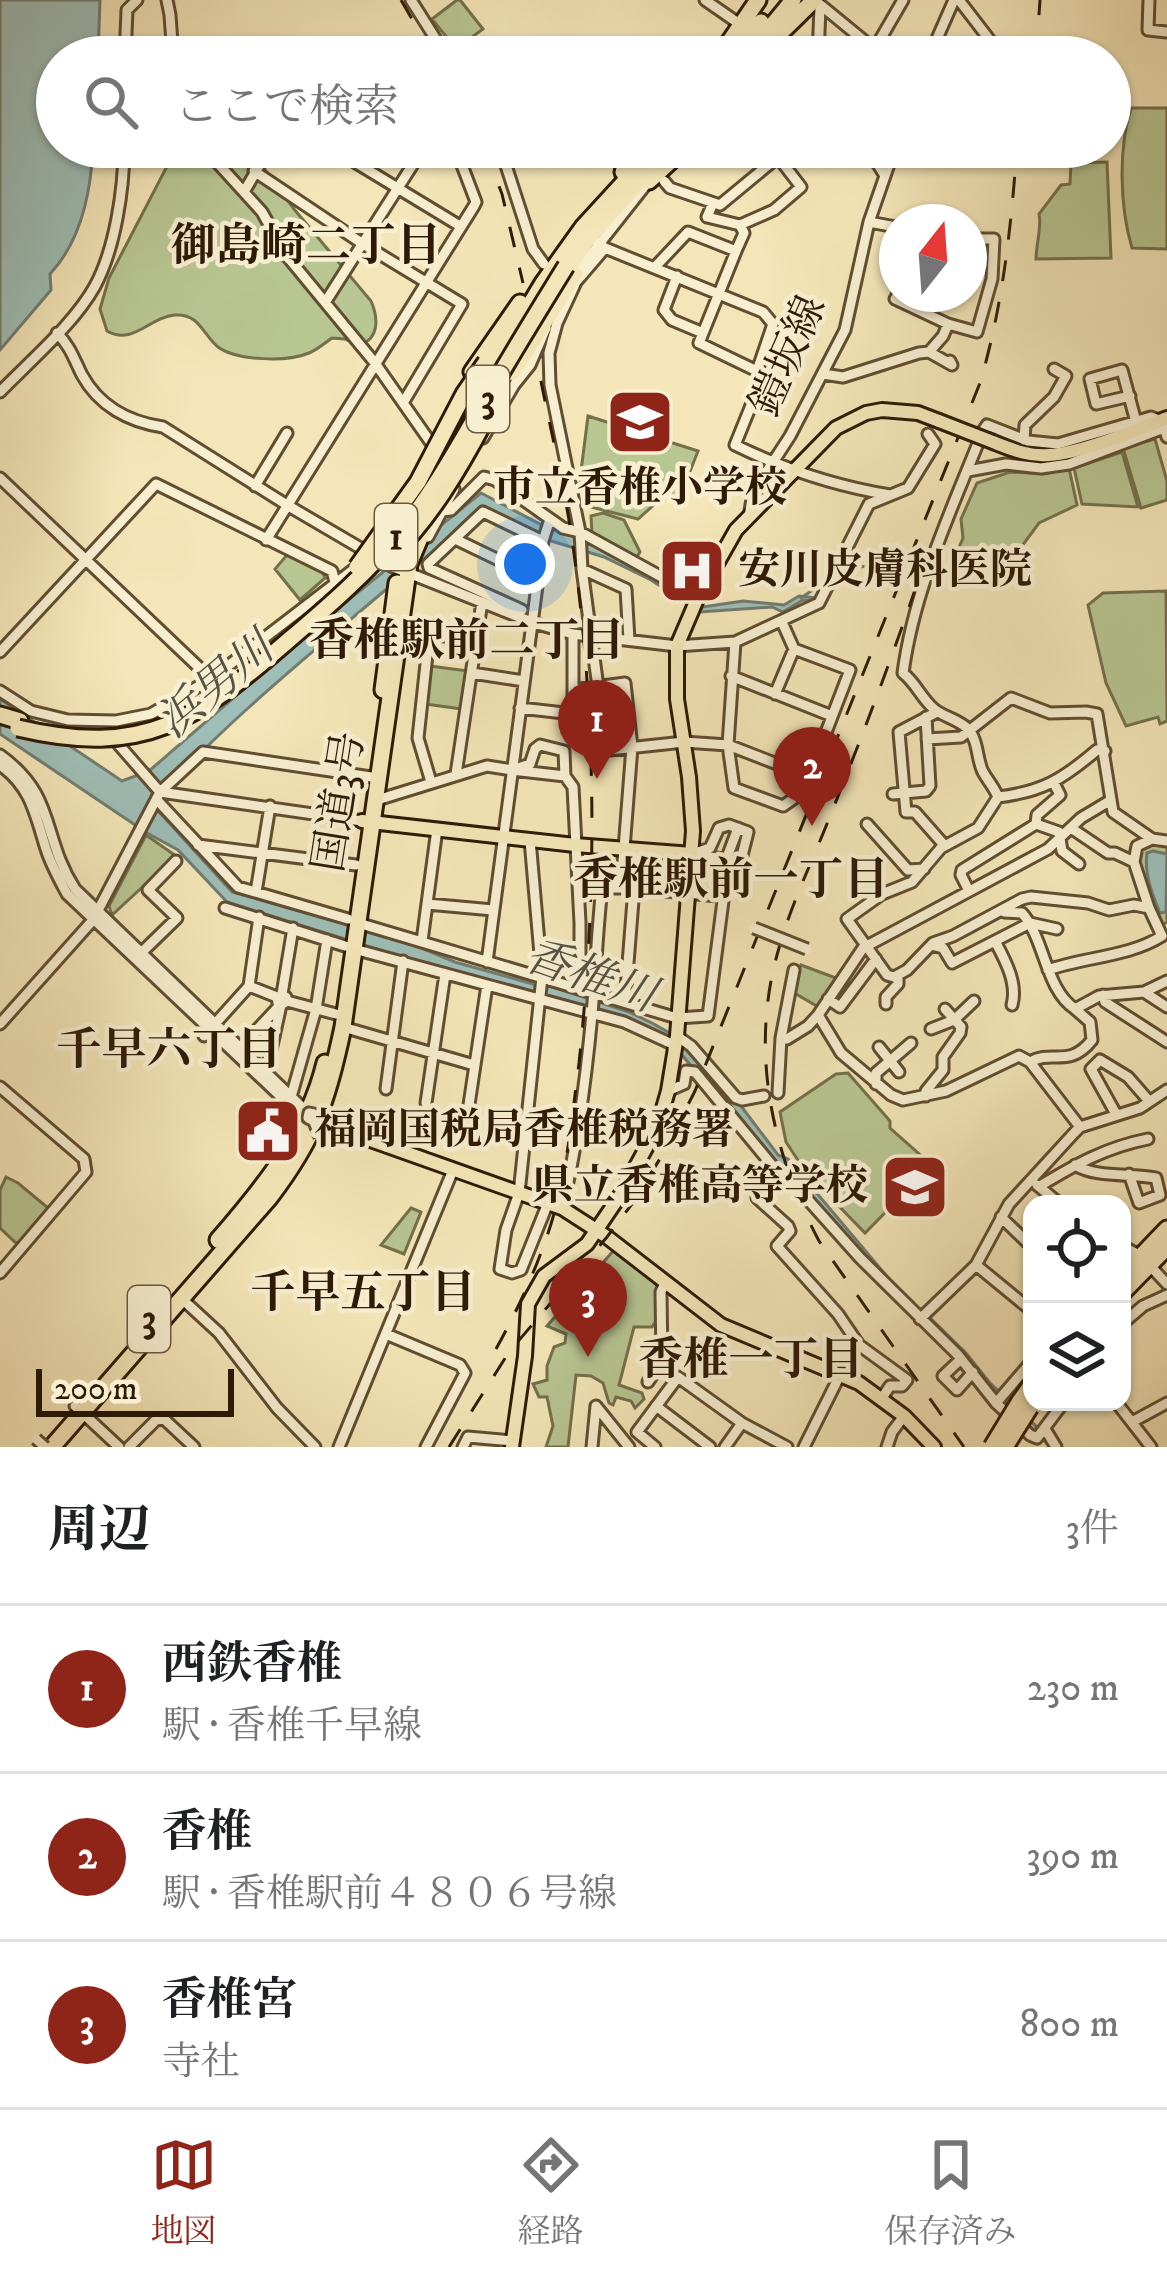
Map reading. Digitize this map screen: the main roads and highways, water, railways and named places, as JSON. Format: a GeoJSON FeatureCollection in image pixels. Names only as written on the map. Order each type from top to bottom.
{"type":"FeatureCollection","features":[{"type":"Feature","properties":{"kind":"highway"},"geometry":{"type":"LineString","coordinates":[[733,36],[762,0]]}},
{"type":"Feature","properties":{"kind":"highway"},"geometry":{"type":"LineString","coordinates":[[743,36],[762,0]]}},
{"type":"Feature","properties":{"kind":"highway"},"geometry":{"type":"LineString","coordinates":[[749,36],[779,0]]}},
{"type":"Feature","properties":{"kind":"highway"},"geometry":{"type":"LineString","coordinates":[[766,36],[793,0]]}},
{"type":"Feature","properties":{"kind":"highway"},"geometry":{"type":"LineString","coordinates":[[777,36],[818,2]]}},
{"type":"Feature","properties":{"kind":"highway"},"geometry":{"type":"LineString","coordinates":[[787,36],[818,2]]}},
{"type":"Feature","properties":{"kind":"highway"},"geometry":{"type":"LineString","coordinates":[[400,565],[420,471],[457,395],[575,224],[635,168]]}},
{"type":"Feature","properties":{"kind":"highway","name":"国道3号"},"geometry":{"type":"LineString","coordinates":[[78,1409],[261,1190],[334,1073],[400,565],[443,450],[541,276],[638,168]]}},
{"type":"Feature","properties":{"kind":"highway","name":"国道3号"},"geometry":{"type":"LineString","coordinates":[[353,921],[356,865],[376,800],[400,565],[423,539],[453,458],[573,268],[597,243],[602,222],[642,168]]}},
{"type":"Feature","properties":{"kind":"highway","name":"1"},"geometry":{"type":"LineString","coordinates":[[0,719],[75,740],[152,731],[186,718],[225,693],[311,621],[401,531],[566,266],[642,168]]}},
{"type":"Feature","properties":{"kind":"highway"},"geometry":{"type":"LineString","coordinates":[[602,222],[667,168]]}},
{"type":"Feature","properties":{"kind":"highway"},"geometry":{"type":"LineString","coordinates":[[311,621],[377,571],[411,537],[472,444],[573,268]]}},
{"type":"Feature","properties":{"kind":"highway"},"geometry":{"type":"LineString","coordinates":[[351,574],[418,482],[464,394],[541,276]]}},
{"type":"Feature","properties":{"kind":"highway","name":"1"},"geometry":{"type":"LineString","coordinates":[[0,719],[76,730],[115,728],[165,716],[220,685],[351,574],[408,512],[461,436]]}},
{"type":"Feature","properties":{"kind":"highway","name":"国道3号"},"geometry":{"type":"LineString","coordinates":[[43,1445],[271,1197],[298,1160],[310,1115]]}},
{"type":"Feature","properties":{"kind":"highway"},"geometry":{"type":"LineString","coordinates":[[1131,1280],[1167,1229]]}},
{"type":"Feature","properties":{"kind":"highway"},"geometry":{"type":"LineString","coordinates":[[1131,1270],[1167,1247]]}},
{"type":"Feature","properties":{"kind":"highway"},"geometry":{"type":"LineString","coordinates":[[992,1447],[1023,1409]]}},
{"type":"Feature","properties":{"kind":"highway"},"geometry":{"type":"LineString","coordinates":[[1005,1447],[1024,1411]]}},
{"type":"Feature","properties":{"kind":"main road"},"geometry":{"type":"LineString","coordinates":[[513,1444],[528,1304],[544,1276],[587,1244],[597,1230],[650,1142],[668,1091],[676,1044],[693,820],[677,699],[677,646],[695,602],[736,530],[836,428],[866,413],[900,411],[1017,452],[1048,455],[1165,426]]}},
{"type":"Feature","properties":{"kind":"main road"},"geometry":{"type":"LineString","coordinates":[[368,822],[692,854]]}},
{"type":"Feature","properties":{"kind":"main road"},"geometry":{"type":"LineString","coordinates":[[310,1115],[555,1205],[597,1230],[706,1315],[734,1331],[841,1373],[881,1398],[934,1447]]}},
{"type":"Feature","properties":{"kind":"water"},"geometry":{"type":"Polygon","coordinates":[[[0,0],[100,0],[99,36],[36,36],[36,168],[91,168],[90,181],[70,247],[50,274],[51,290],[0,350],[0,0]]]}},
{"type":"Feature","properties":{"kind":"water"},"geometry":{"type":"Polygon","coordinates":[[[481,493],[540,524],[583,538],[703,607],[743,601],[784,605],[799,596],[818,598],[803,600],[783,612],[772,607],[700,612],[604,557],[548,540],[485,510],[263,695],[150,806],[232,892],[629,1012],[684,1041],[906,1299],[966,1353],[1051,1447],[859,1254],[797,1181],[776,1167],[671,1042],[640,1024],[450,972],[227,902],[178,850],[0,734],[0,699],[122,781],[149,771],[481,493]]]}},
{"type":"Feature","properties":{"kind":"water"},"geometry":{"type":"Polygon","coordinates":[[[1147,853],[1167,854],[1166,912],[1160,913],[1147,868],[1147,853]]]}},
{"type":"Feature","properties":{"kind":"waterway"},"geometry":{"type":"LineString","coordinates":[[836,575],[889,562]]}},
{"type":"Feature","properties":{"kind":"waterway","name":"浜男川"},"geometry":{"type":"LineString","coordinates":[[801,598],[823,583]]}},
{"type":"Feature","properties":{"kind":"railway"},"geometry":{"type":"LineString","coordinates":[[401,0],[422,36]]}},
{"type":"Feature","properties":{"kind":"railway"},"geometry":{"type":"LineString","coordinates":[[1037,36],[1040,0]]}},
{"type":"Feature","properties":{"kind":"railway"},"geometry":{"type":"LineString","coordinates":[[492,168],[523,283]]}},
{"type":"Feature","properties":{"kind":"railway"},"geometry":{"type":"LineString","coordinates":[[449,1447],[509,1352],[635,1200],[695,1091],[980,383],[1005,266],[1015,168]]}},
{"type":"Feature","properties":{"kind":"railway"},"geometry":{"type":"LineString","coordinates":[[496,1349],[540,1256],[561,1184],[579,1063],[589,936],[592,808],[582,617],[567,507],[538,366]]}},
{"type":"Feature","properties":{"kind":"railway"},"geometry":{"type":"LineString","coordinates":[[916,587],[784,930],[770,986],[766,1061],[777,1135],[819,1241],[964,1447]]}},
{"type":"Feature","properties":{"kind":"place","name":"市立香椎小学校"},"geometry":{"type":"Point","coordinates":[640,422]}},
{"type":"Feature","properties":{"kind":"place","name":"安川皮膚科医院"},"geometry":{"type":"Point","coordinates":[692,571]}},
{"type":"Feature","properties":{"kind":"place","name":"西鉄香椎"},"geometry":{"type":"Point","coordinates":[597,779]}},
{"type":"Feature","properties":{"kind":"place","name":"香椎"},"geometry":{"type":"Point","coordinates":[812,826]}},
{"type":"Feature","properties":{"kind":"place","name":"福岡国税局香椎税務署"},"geometry":{"type":"Point","coordinates":[268,1131]}},
{"type":"Feature","properties":{"kind":"place","name":"県立香椎高等学校"},"geometry":{"type":"Point","coordinates":[915,1187]}},
{"type":"Feature","properties":{"kind":"place","name":"香椎宮"},"geometry":{"type":"Point","coordinates":[588,1357]}},
{"type":"Feature","properties":{"kind":"district","name":"御島崎二丁目"},"geometry":{"type":"Point","coordinates":[306,247]}},
{"type":"Feature","properties":{"kind":"district","name":"香椎駅前二丁目"},"geometry":{"type":"Point","coordinates":[467,642]}},
{"type":"Feature","properties":{"kind":"district","name":"香椎駅前一丁目"},"geometry":{"type":"Point","coordinates":[731,881]}},
{"type":"Feature","properties":{"kind":"district","name":"千早六丁目"},"geometry":{"type":"Point","coordinates":[169,1051]}},
{"type":"Feature","properties":{"kind":"district","name":"千早五丁目"},"geometry":{"type":"Point","coordinates":[363,1294]}},
{"type":"Feature","properties":{"kind":"district","name":"香椎一丁目"},"geometry":{"type":"Point","coordinates":[751,1361]}},
{"type":"Feature","properties":{"kind":"water label","name":"香椎川"},"geometry":{"type":"Point","coordinates":[590,977]}}]}
